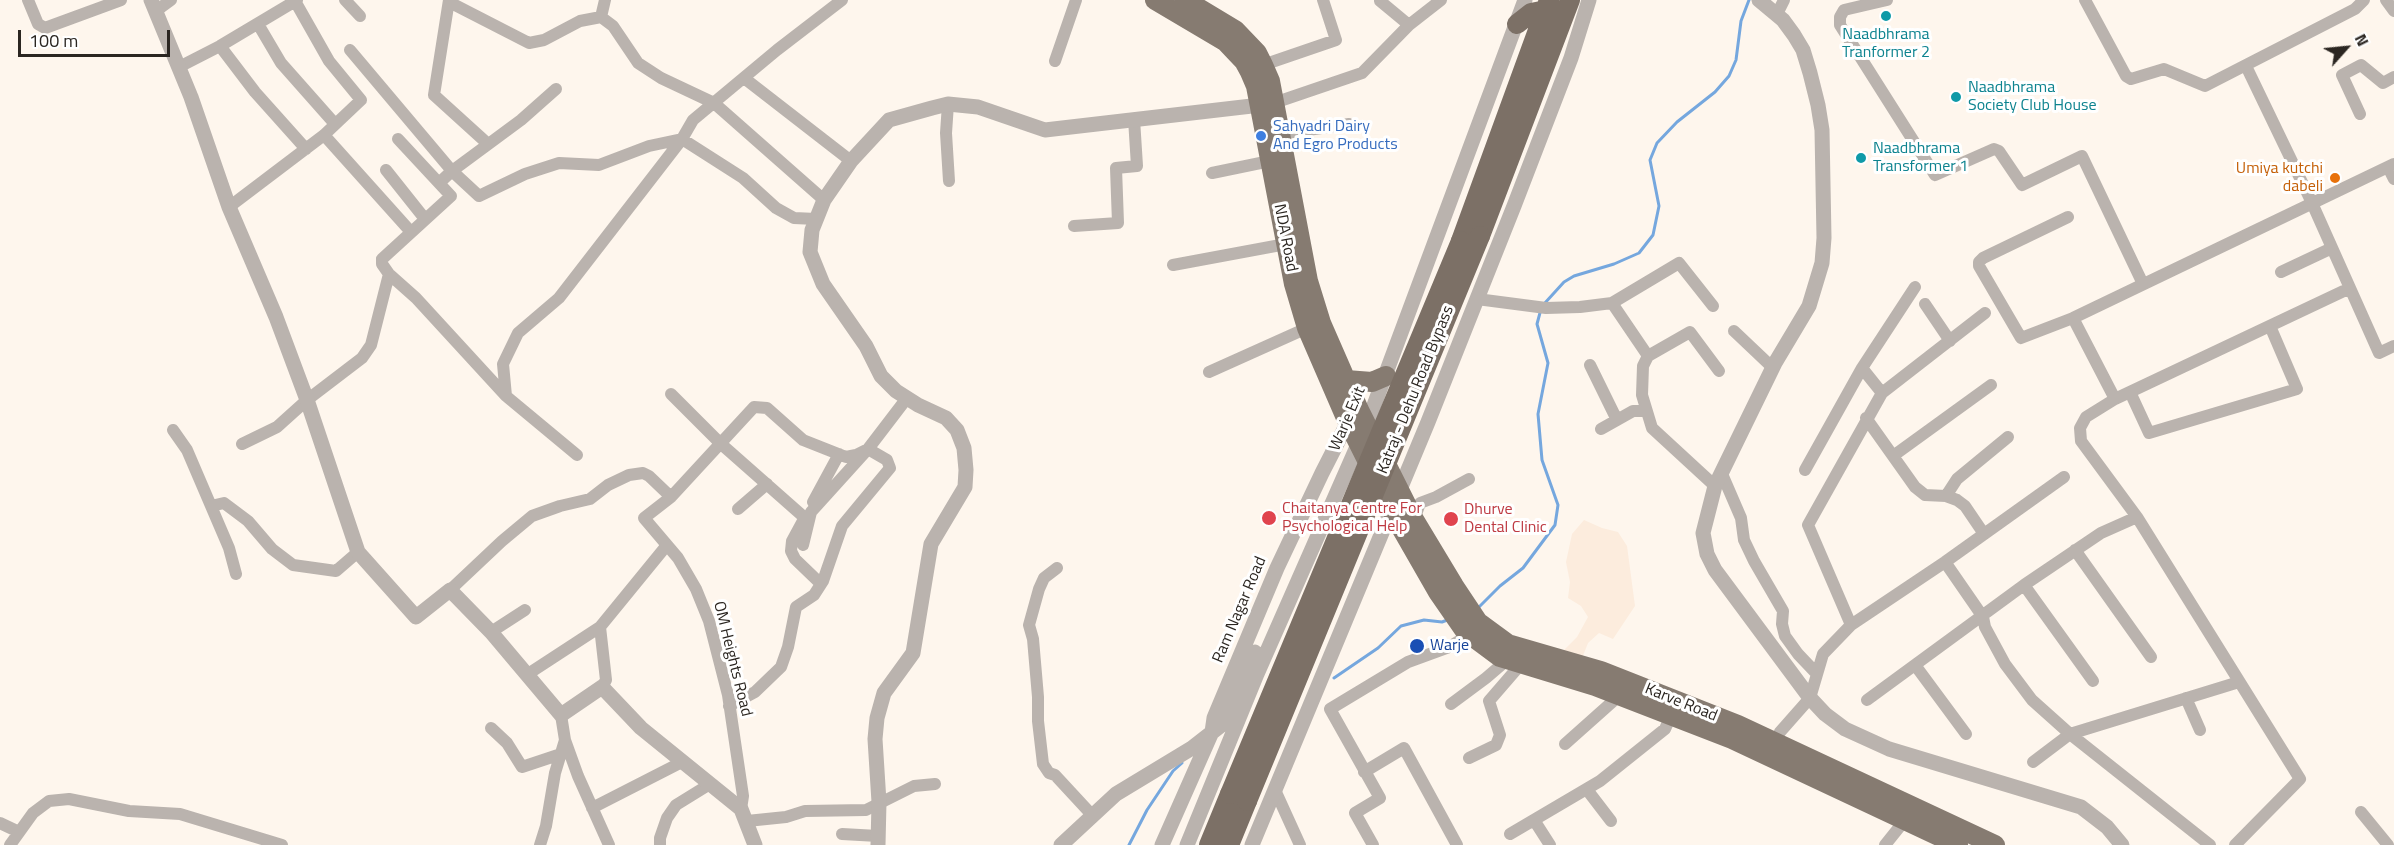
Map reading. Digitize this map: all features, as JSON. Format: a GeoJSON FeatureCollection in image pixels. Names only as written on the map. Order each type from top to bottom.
{"type":"FeatureCollection","features":[{"type":"Feature","properties":{"kind":"highway","name":"Katraj - Dehu Road Bypass"},"geometry":{"type":"LineString","coordinates":[[1209,845],[1238,797],[1480,236],[1570,0]]}},
{"type":"Feature","properties":{"kind":"highway"},"geometry":{"type":"LineString","coordinates":[[1517,24],[1531,13],[1547,5]]}},
{"type":"Feature","properties":{"kind":"highway","name":"Katraj - Dehu Road Bypass"},"geometry":{"type":"LineString","coordinates":[[1229,845],[1238,797],[1461,241],[1547,5]]}},
{"type":"Feature","properties":{"kind":"main road","name":"NDA Road"},"geometry":{"type":"LineString","coordinates":[[1185,0],[1235,30],[1252,46],[1270,81],[1267,104],[1270,161],[1294,284],[1307,328],[1404,518]]}},
{"type":"Feature","properties":{"kind":"main road","name":"NDA Road"},"geometry":{"type":"LineString","coordinates":[[1159,1],[1226,42],[1236,51],[1244,61],[1267,104],[1280,134],[1313,298],[1346,380],[1358,424],[1399,490],[1404,518]]}},
{"type":"Feature","properties":{"kind":"main road"},"geometry":{"type":"LineString","coordinates":[[1346,380],[1372,382],[1386,376]]}},
{"type":"Feature","properties":{"kind":"main road","name":"Karve Road"},"geometry":{"type":"LineString","coordinates":[[1404,518],[1481,645],[1514,662],[1562,674],[1620,695],[1673,708]]}},
{"type":"Feature","properties":{"kind":"main road","name":"Karve Road"},"geometry":{"type":"LineString","coordinates":[[1469,622],[1508,644],[1592,668],[1673,708],[1910,814],[1995,845]]}},
{"type":"Feature","properties":{"kind":"main road","name":"Karve Road"},"geometry":{"type":"LineString","coordinates":[[1910,814],[1958,845]]}},
{"type":"Feature","properties":{"kind":"street"},"geometry":{"type":"LineString","coordinates":[[28,0],[38,24],[45,28],[121,0]]}},
{"type":"Feature","properties":{"kind":"street"},"geometry":{"type":"LineString","coordinates":[[171,0],[153,6],[179,68],[230,207],[276,317],[307,400],[358,552],[416,617],[450,590],[532,516],[590,499],[608,485],[629,475],[643,473],[671,497]]}},
{"type":"Feature","properties":{"kind":"street"},"geometry":{"type":"LineString","coordinates":[[179,68],[296,0],[329,61],[361,100],[324,135],[230,207]]}},
{"type":"Feature","properties":{"kind":"street"},"geometry":{"type":"LineString","coordinates":[[345,0],[360,16]]}},
{"type":"Feature","properties":{"kind":"street"},"geometry":{"type":"LineString","coordinates":[[601,17],[605,0]]}},
{"type":"Feature","properties":{"kind":"street"},"geometry":{"type":"LineString","coordinates":[[506,396],[503,364],[518,333],[559,298],[682,140],[693,120],[842,0]]}},
{"type":"Feature","properties":{"kind":"street"},"geometry":{"type":"LineString","coordinates":[[1054,61],[1076,0]]}},
{"type":"Feature","properties":{"kind":"street"},"geometry":{"type":"LineString","coordinates":[[1263,66],[1336,40],[1323,0]]}},
{"type":"Feature","properties":{"kind":"street"},"geometry":{"type":"LineString","coordinates":[[842,834],[878,841],[879,802],[874,739],[877,718],[884,693],[913,653],[931,544],[964,487],[966,470],[964,448],[957,430],[946,418],[907,398],[881,376],[851,323],[823,284],[810,252],[812,230],[824,200],[851,160],[889,120],[948,104],[978,106],[1045,130],[1267,104],[1362,73],[1409,25],[1441,0]]}},
{"type":"Feature","properties":{"kind":"street","name":"Warje Exit"},"geometry":{"type":"LineString","coordinates":[[1187,845],[1358,424],[1386,376],[1525,0]]}},
{"type":"Feature","properties":{"kind":"street"},"geometry":{"type":"LineString","coordinates":[[1399,490],[1567,69],[1589,0]]}},
{"type":"Feature","properties":{"kind":"street"},"geometry":{"type":"LineString","coordinates":[[1784,0],[1768,7],[1794,35],[1803,50],[1818,105],[1822,130],[1824,238],[1816,287],[1809,306],[1773,368],[1719,480],[1703,533],[1707,554],[1715,570],[1810,698],[1825,714],[1845,729],[1889,749],[2081,807],[2107,827],[2122,845]]}},
{"type":"Feature","properties":{"kind":"street"},"geometry":{"type":"LineString","coordinates":[[1887,0],[1844,10],[1840,17],[1840,25],[1935,175],[1994,149],[1999,151],[2022,185],[2082,156],[2143,284]]}},
{"type":"Feature","properties":{"kind":"street"},"geometry":{"type":"LineString","coordinates":[[2085,0],[2126,76],[2131,78],[2164,69],[2205,86],[2355,9],[2364,0]]}},
{"type":"Feature","properties":{"kind":"street"},"geometry":{"type":"LineString","coordinates":[[2386,0],[2394,11]]}},
{"type":"Feature","properties":{"kind":"street"},"geometry":{"type":"LineString","coordinates":[[488,144],[434,95],[449,1],[530,43],[544,40],[580,21],[601,17],[613,26],[638,63],[661,78],[714,103],[824,200]]}},
{"type":"Feature","properties":{"kind":"street"},"geometry":{"type":"LineString","coordinates":[[1380,2],[1409,25]]}},
{"type":"Feature","properties":{"kind":"street"},"geometry":{"type":"LineString","coordinates":[[258,24],[281,63],[335,124]]}},
{"type":"Feature","properties":{"kind":"street"},"geometry":{"type":"LineString","coordinates":[[220,46],[255,92],[306,149]]}},
{"type":"Feature","properties":{"kind":"street"},"geometry":{"type":"LineString","coordinates":[[350,50],[452,171],[479,196],[525,174],[559,163],[598,165],[649,146],[682,140],[743,178],[776,208],[794,218],[816,219]]}},
{"type":"Feature","properties":{"kind":"street"},"geometry":{"type":"LineString","coordinates":[[2360,114],[2342,75],[2361,65],[2383,83],[2394,77]]}},
{"type":"Feature","properties":{"kind":"street"},"geometry":{"type":"LineString","coordinates":[[2246,66],[2312,203],[2379,352],[2394,346]]}},
{"type":"Feature","properties":{"kind":"street"},"geometry":{"type":"LineString","coordinates":[[744,78],[851,160]]}},
{"type":"Feature","properties":{"kind":"street"},"geometry":{"type":"LineString","coordinates":[[439,183],[521,120],[556,89]]}},
{"type":"Feature","properties":{"kind":"street"},"geometry":{"type":"LineString","coordinates":[[948,104],[946,133],[949,182]]}},
{"type":"Feature","properties":{"kind":"street"},"geometry":{"type":"LineString","coordinates":[[1074,226],[1118,223],[1116,168],[1137,166],[1134,119]]}},
{"type":"Feature","properties":{"kind":"street"},"geometry":{"type":"LineString","coordinates":[[1280,134],[1349,124]]}},
{"type":"Feature","properties":{"kind":"street"},"geometry":{"type":"LineString","coordinates":[[324,135],[411,232]]}},
{"type":"Feature","properties":{"kind":"street"},"geometry":{"type":"LineString","coordinates":[[398,139],[451,196],[382,259],[382,264],[506,396],[577,455]]}},
{"type":"Feature","properties":{"kind":"street"},"geometry":{"type":"LineString","coordinates":[[1212,173],[1270,161]]}},
{"type":"Feature","properties":{"kind":"street"},"geometry":{"type":"LineString","coordinates":[[2068,217],[1979,262],[1979,266],[2021,338],[2073,318],[2391,165],[2394,179]]}},
{"type":"Feature","properties":{"kind":"street"},"geometry":{"type":"LineString","coordinates":[[386,170],[425,219]]}},
{"type":"Feature","properties":{"kind":"street"},"geometry":{"type":"LineString","coordinates":[[1173,265],[1286,244]]}},
{"type":"Feature","properties":{"kind":"street"},"geometry":{"type":"LineString","coordinates":[[2281,272],[2332,248]]}},
{"type":"Feature","properties":{"kind":"street"},"geometry":{"type":"LineString","coordinates":[[1477,298],[1546,308],[1612,303],[1679,263],[1713,306]]}},
{"type":"Feature","properties":{"kind":"street"},"geometry":{"type":"LineString","coordinates":[[242,444],[277,427],[307,400],[362,358],[371,345],[389,274]]}},
{"type":"Feature","properties":{"kind":"street"},"geometry":{"type":"LineString","coordinates":[[1805,470],[1862,368],[1914,286]]}},
{"type":"Feature","properties":{"kind":"street"},"geometry":{"type":"LineString","coordinates":[[2235,845],[2300,778],[2137,517],[2081,441],[2080,428],[2086,417],[2115,399],[2350,288]]}},
{"type":"Feature","properties":{"kind":"street"},"geometry":{"type":"LineString","coordinates":[[1612,303],[1648,356]]}},
{"type":"Feature","properties":{"kind":"street"},"geometry":{"type":"LineString","coordinates":[[1925,304],[1950,341]]}},
{"type":"Feature","properties":{"kind":"street"},"geometry":{"type":"LineString","coordinates":[[1851,625],[1808,525],[1882,393],[1985,313]]}},
{"type":"Feature","properties":{"kind":"street"},"geometry":{"type":"LineString","coordinates":[[2073,318],[2115,399]]}},
{"type":"Feature","properties":{"kind":"street"},"geometry":{"type":"LineString","coordinates":[[2130,392],[2149,433],[2297,389],[2270,326]]}},
{"type":"Feature","properties":{"kind":"street"},"geometry":{"type":"LineString","coordinates":[[1209,372],[1307,328]]}},
{"type":"Feature","properties":{"kind":"street"},"geometry":{"type":"LineString","coordinates":[[1734,331],[1773,368]]}},
{"type":"Feature","properties":{"kind":"street"},"geometry":{"type":"LineString","coordinates":[[1719,371],[1690,332],[1648,356],[1643,366],[1642,395],[1646,411],[1652,428],[1719,480],[1741,518],[1744,540],[1754,561],[1783,610],[1782,624],[1785,636],[1817,674]]}},
{"type":"Feature","properties":{"kind":"street"},"geometry":{"type":"LineString","coordinates":[[1590,365],[1617,420]]}},
{"type":"Feature","properties":{"kind":"street"},"geometry":{"type":"LineString","coordinates":[[1862,368],[1882,393]]}},
{"type":"Feature","properties":{"kind":"street"},"geometry":{"type":"LineString","coordinates":[[1893,456],[1991,385]]}},
{"type":"Feature","properties":{"kind":"street"},"geometry":{"type":"LineString","coordinates":[[671,394],[720,443],[805,518]]}},
{"type":"Feature","properties":{"kind":"street"},"geometry":{"type":"LineString","coordinates":[[803,545],[811,512],[868,449],[907,398]]}},
{"type":"Feature","properties":{"kind":"street","name":"OM Heights Road"},"geometry":{"type":"LineString","coordinates":[[744,815],[729,706],[709,621],[696,589],[678,558],[644,518],[671,497],[754,407],[767,408],[803,440],[839,454]]}},
{"type":"Feature","properties":{"kind":"street"},"geometry":{"type":"LineString","coordinates":[[1601,429],[1633,411],[1646,411]]}},
{"type":"Feature","properties":{"kind":"street"},"geometry":{"type":"LineString","coordinates":[[1866,418],[1915,487],[1925,495],[1946,496],[1957,500],[1965,506],[1984,534]]}},
{"type":"Feature","properties":{"kind":"street","name":"Ram Nagar Road"},"geometry":{"type":"LineString","coordinates":[[1061,845],[1121,790],[1192,747],[1224,723],[1358,424]]}},
{"type":"Feature","properties":{"kind":"street"},"geometry":{"type":"LineString","coordinates":[[173,429],[187,450],[229,548],[236,574]]}},
{"type":"Feature","properties":{"kind":"street"},"geometry":{"type":"LineString","coordinates":[[1946,496],[1956,479],[2008,437]]}},
{"type":"Feature","properties":{"kind":"street"},"geometry":{"type":"LineString","coordinates":[[821,584],[795,559],[791,551],[792,541],[839,454],[846,457],[868,449]]}},
{"type":"Feature","properties":{"kind":"street"},"geometry":{"type":"LineString","coordinates":[[729,706],[755,692],[781,667],[788,647],[796,607],[814,595],[821,584],[842,526],[890,468],[887,460],[868,449]]}},
{"type":"Feature","properties":{"kind":"street"},"geometry":{"type":"LineString","coordinates":[[1771,750],[1780,732],[1810,698],[1823,654],[1851,625],[1945,562],[2064,477]]}},
{"type":"Feature","properties":{"kind":"street"},"geometry":{"type":"LineString","coordinates":[[1252,845],[1275,790],[1404,518],[1420,503],[1469,479]]}},
{"type":"Feature","properties":{"kind":"street"},"geometry":{"type":"LineString","coordinates":[[738,509],[767,484]]}},
{"type":"Feature","properties":{"kind":"street"},"geometry":{"type":"LineString","coordinates":[[211,506],[224,503],[248,521],[272,549],[293,565],[336,571],[358,552]]}},
{"type":"Feature","properties":{"kind":"street"},"geometry":{"type":"LineString","coordinates":[[1867,700],[2075,550],[2117,524],[2137,517]]}},
{"type":"Feature","properties":{"kind":"street"},"geometry":{"type":"LineString","coordinates":[[528,674],[600,627],[667,545]]}},
{"type":"Feature","properties":{"kind":"street"},"geometry":{"type":"LineString","coordinates":[[2075,550],[2151,657]]}},
{"type":"Feature","properties":{"kind":"street"},"geometry":{"type":"LineString","coordinates":[[1945,562],[1983,617],[1985,627],[2005,664],[2032,700],[2070,734],[2210,845]]}},
{"type":"Feature","properties":{"kind":"street"},"geometry":{"type":"LineString","coordinates":[[1057,568],[1044,578],[1029,625],[1033,639],[1043,764],[1092,815]]}},
{"type":"Feature","properties":{"kind":"street"},"geometry":{"type":"LineString","coordinates":[[2024,585],[2093,681]]}},
{"type":"Feature","properties":{"kind":"street"},"geometry":{"type":"LineString","coordinates":[[450,590],[491,632],[561,715],[565,740],[609,845]]}},
{"type":"Feature","properties":{"kind":"street"},"geometry":{"type":"LineString","coordinates":[[491,632],[525,610]]}},
{"type":"Feature","properties":{"kind":"street"},"geometry":{"type":"LineString","coordinates":[[1373,845],[1355,813],[1380,798],[1329,710],[1408,662],[1449,647],[1469,622]]}},
{"type":"Feature","properties":{"kind":"street"},"geometry":{"type":"LineString","coordinates":[[561,715],[602,687],[606,680],[600,627]]}},
{"type":"Feature","properties":{"kind":"street"},"geometry":{"type":"LineString","coordinates":[[1451,704],[1486,678],[1514,662]]}},
{"type":"Feature","properties":{"kind":"street"},"geometry":{"type":"LineString","coordinates":[[1469,758],[1496,745],[1500,735],[1489,701],[1514,662]]}},
{"type":"Feature","properties":{"kind":"street"},"geometry":{"type":"LineString","coordinates":[[1915,665],[1966,734]]}},
{"type":"Feature","properties":{"kind":"street"},"geometry":{"type":"LineString","coordinates":[[2033,762],[2070,734],[2239,682]]}},
{"type":"Feature","properties":{"kind":"street"},"geometry":{"type":"LineString","coordinates":[[602,687],[640,728],[710,784],[744,815],[755,845]]}},
{"type":"Feature","properties":{"kind":"street"},"geometry":{"type":"LineString","coordinates":[[1565,744],[1620,695]]}},
{"type":"Feature","properties":{"kind":"street"},"geometry":{"type":"LineString","coordinates":[[2186,698],[2200,730]]}},
{"type":"Feature","properties":{"kind":"street"},"geometry":{"type":"LineString","coordinates":[[1510,834],[1588,790],[1665,729],[1673,708]]}},
{"type":"Feature","properties":{"kind":"street"},"geometry":{"type":"LineString","coordinates":[[491,728],[507,743],[522,766],[561,754]]}},
{"type":"Feature","properties":{"kind":"street"},"geometry":{"type":"LineString","coordinates":[[1162,845],[1212,732]]}},
{"type":"Feature","properties":{"kind":"street"},"geometry":{"type":"LineString","coordinates":[[540,845],[565,740]]}},
{"type":"Feature","properties":{"kind":"street"},"geometry":{"type":"LineString","coordinates":[[1364,772],[1404,748],[1457,845]]}},
{"type":"Feature","properties":{"kind":"street"},"geometry":{"type":"LineString","coordinates":[[592,808],[682,762]]}},
{"type":"Feature","properties":{"kind":"street"},"geometry":{"type":"LineString","coordinates":[[660,845],[667,818],[676,805],[710,784]]}},
{"type":"Feature","properties":{"kind":"street"},"geometry":{"type":"LineString","coordinates":[[744,815],[786,817],[805,811],[866,810],[914,786],[934,784]]}},
{"type":"Feature","properties":{"kind":"street"},"geometry":{"type":"LineString","coordinates":[[1275,790],[1300,845]]}},
{"type":"Feature","properties":{"kind":"street"},"geometry":{"type":"LineString","coordinates":[[1588,790],[1611,821]]}},
{"type":"Feature","properties":{"kind":"street"},"geometry":{"type":"LineString","coordinates":[[10,845],[33,813],[49,801],[69,799],[129,811],[180,814],[282,845]]}},
{"type":"Feature","properties":{"kind":"street"},"geometry":{"type":"LineString","coordinates":[[2361,812],[2388,845]]}},
{"type":"Feature","properties":{"kind":"street"},"geometry":{"type":"LineString","coordinates":[[1886,845],[1910,814]]}},
{"type":"Feature","properties":{"kind":"street"},"geometry":{"type":"LineString","coordinates":[[1534,820],[1550,845]]}},
{"type":"Feature","properties":{"kind":"street"},"geometry":{"type":"LineString","coordinates":[[0,823],[19,832]]}},
{"type":"Feature","properties":{"kind":"shaded area"},"geometry":{"type":"Polygon","coordinates":[[[1584,520],[1618,532],[1627,546],[1635,606],[1613,639],[1599,633],[1588,643],[1582,658],[1562,652],[1577,637],[1588,617],[1581,606],[1568,598],[1570,582],[1566,562],[1572,534],[1584,520]]]}},
{"type":"Feature","properties":{"kind":"waterway"},"geometry":{"type":"LineString","coordinates":[[1544,304],[1564,282],[1574,276],[1614,264],[1639,253],[1653,235],[1659,206],[1650,160],[1657,143],[1677,122],[1715,92],[1729,76],[1736,60],[1741,21],[1749,0]]}},
{"type":"Feature","properties":{"kind":"waterway"},"geometry":{"type":"LineString","coordinates":[[1478,608],[1500,586],[1523,568],[1555,525],[1558,505],[1542,460],[1538,414],[1548,363],[1537,324],[1541,309]]}},
{"type":"Feature","properties":{"kind":"waterway"},"geometry":{"type":"LineString","coordinates":[[1334,678],[1378,648],[1401,626],[1424,620],[1442,622],[1450,619]]}},
{"type":"Feature","properties":{"kind":"waterway"},"geometry":{"type":"LineString","coordinates":[[1129,845],[1147,810],[1173,771],[1182,763]]}},
{"type":"Feature","properties":{"kind":"place","name":"Naadbhrama Tranformer 2"},"geometry":{"type":"Point","coordinates":[1886,16]}},
{"type":"Feature","properties":{"kind":"place","name":"Naadbhrama Society Club House"},"geometry":{"type":"Point","coordinates":[1956,97]}},
{"type":"Feature","properties":{"kind":"place","name":"Sahyadri Dairy And Egro Products"},"geometry":{"type":"Point","coordinates":[1261,136]}},
{"type":"Feature","properties":{"kind":"place","name":"Naadbhrama Transformer 1"},"geometry":{"type":"Point","coordinates":[1861,158]}},
{"type":"Feature","properties":{"kind":"place","name":"Umiya kutchi dabeli"},"geometry":{"type":"Point","coordinates":[2335,178]}},
{"type":"Feature","properties":{"kind":"place","name":"Chaitanya Centre For Psychological Help"},"geometry":{"type":"Point","coordinates":[1269,518]}},
{"type":"Feature","properties":{"kind":"place","name":"Dhurve Dental Clinic"},"geometry":{"type":"Point","coordinates":[1451,519]}},
{"type":"Feature","properties":{"kind":"place","name":"Warje"},"geometry":{"type":"Point","coordinates":[1417,646]}}]}
